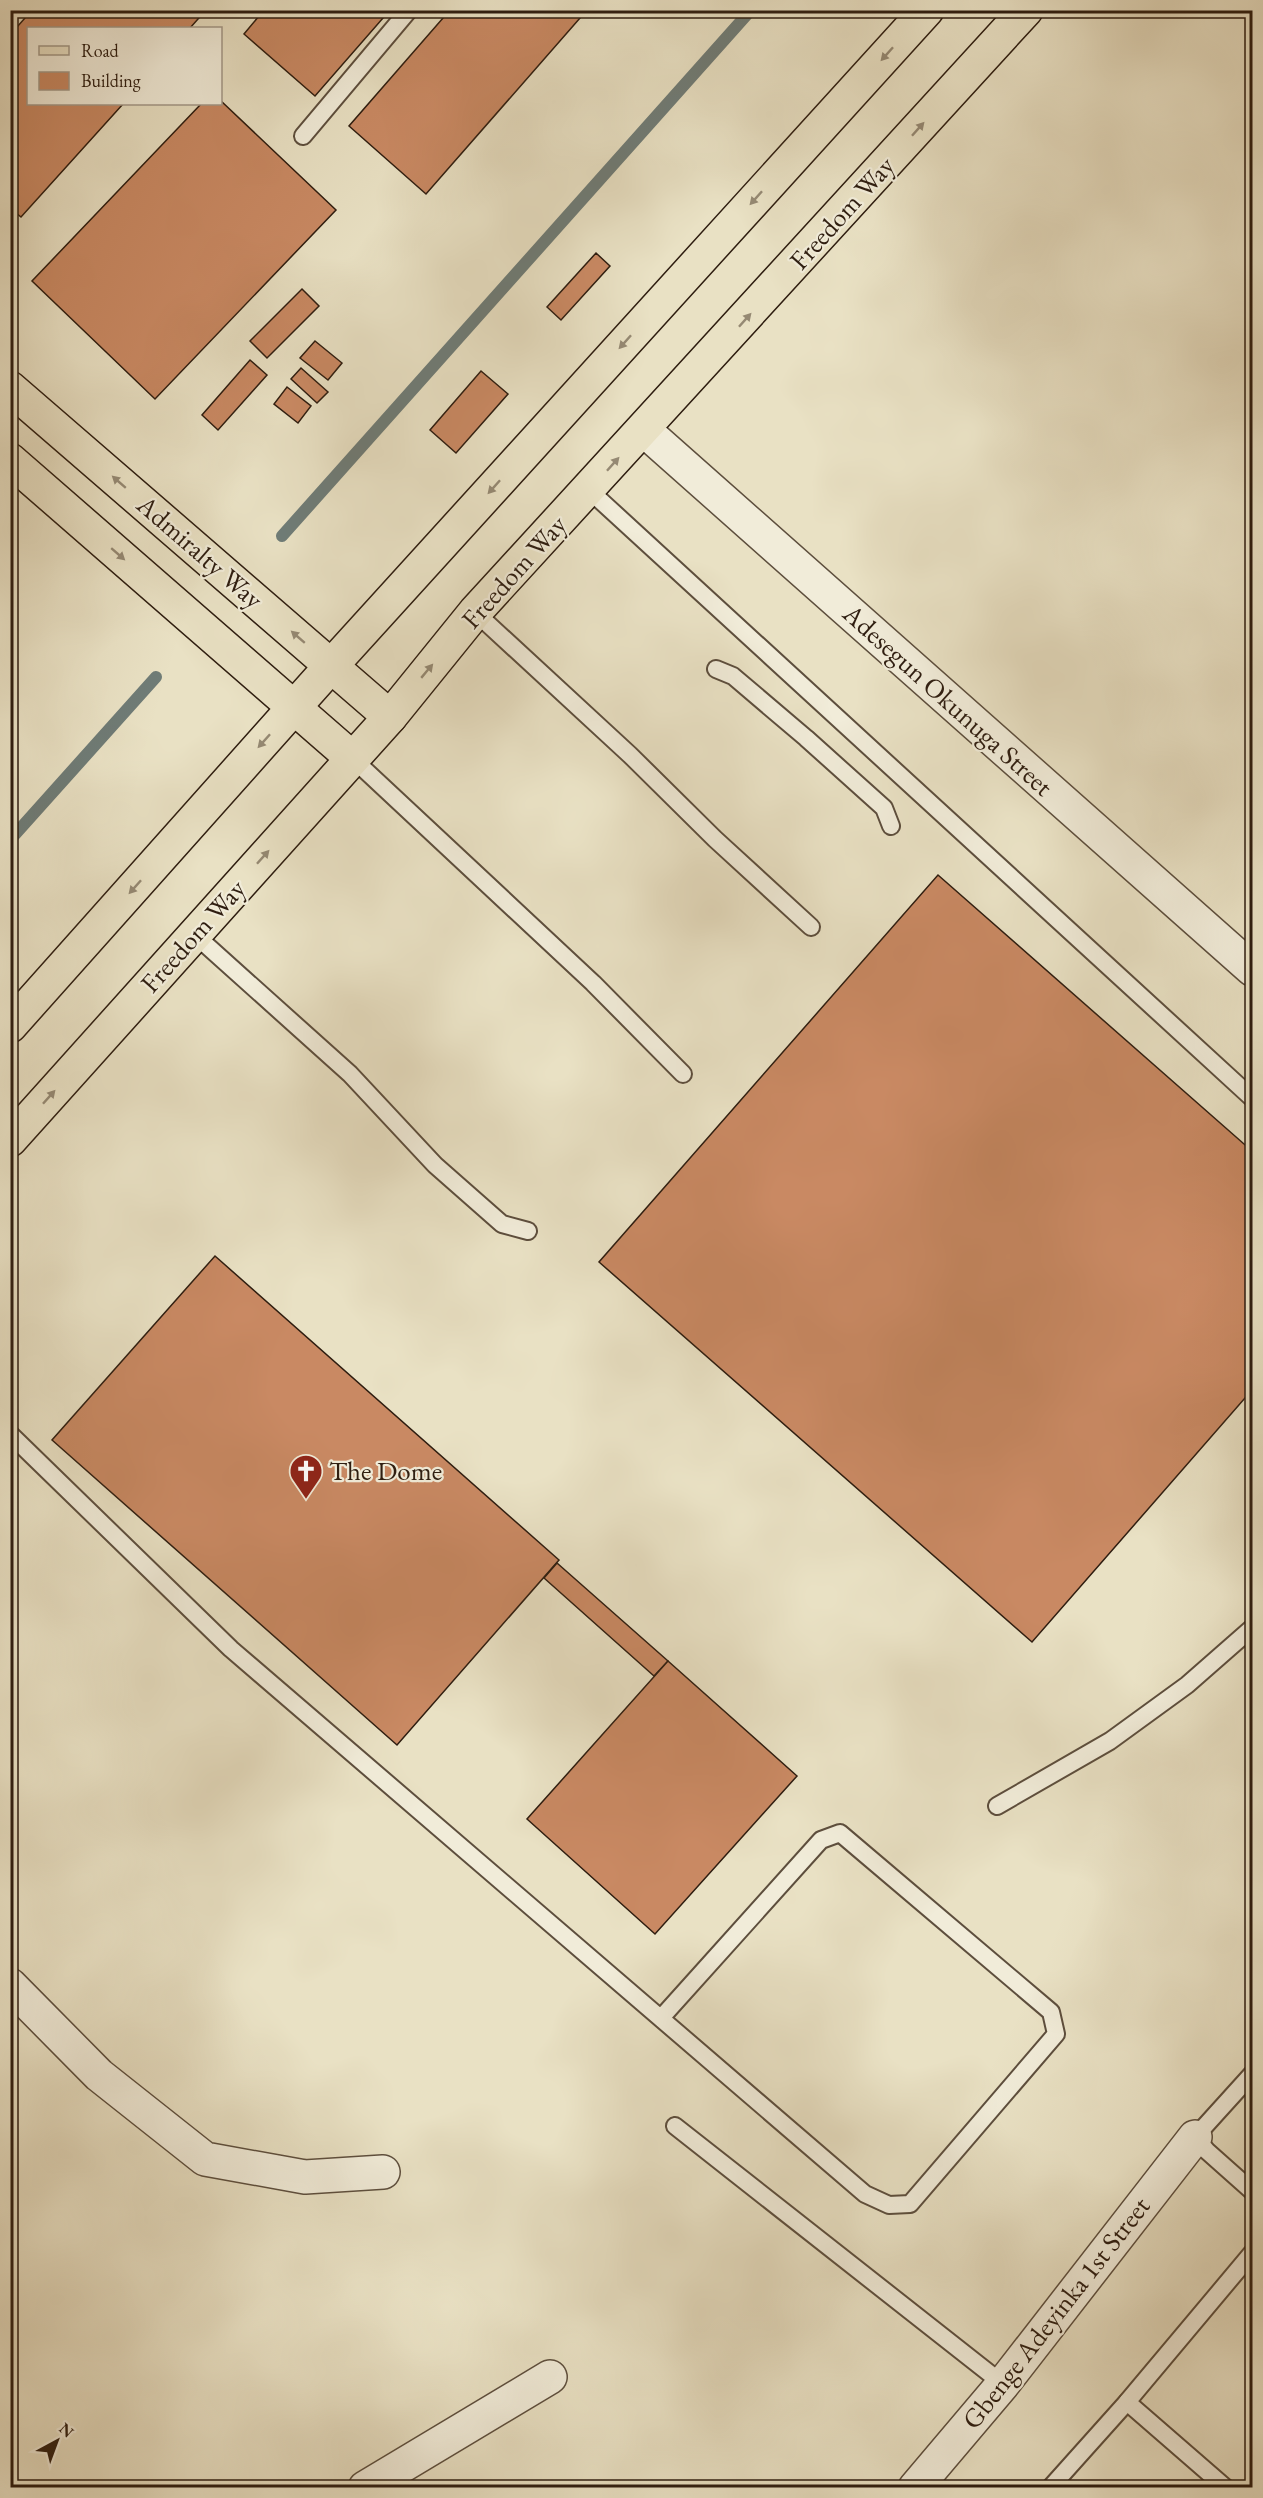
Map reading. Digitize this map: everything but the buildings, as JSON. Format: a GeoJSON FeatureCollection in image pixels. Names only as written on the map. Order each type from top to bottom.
{"type":"FeatureCollection","features":[{"type":"Feature","properties":{"kind":"main road"},"geometry":{"type":"LineString","coordinates":[[10,1026],[331,666],[927,10]]}},
{"type":"Feature","properties":{"kind":"main road","name":"Freedom Way"},"geometry":{"type":"LineString","coordinates":[[10,1140],[390,717],[476,612],[1026,10]]}},
{"type":"Feature","properties":{"kind":"main road","name":"Admiralty Way"},"geometry":{"type":"LineString","coordinates":[[10,388],[390,717]]}},
{"type":"Feature","properties":{"kind":"main road","name":"Admiralty Way"},"geometry":{"type":"LineString","coordinates":[[10,460],[352,758]]}},
{"type":"Feature","properties":{"kind":"street","name":"Adesegun Okunuga Street"},"geometry":{"type":"LineString","coordinates":[[644,430],[1252,969]]}},
{"type":"Feature","properties":{"kind":"street"},"geometry":{"type":"LineString","coordinates":[[10,1985],[99,2075],[205,2159],[305,2177],[383,2172]]}},
{"type":"Feature","properties":{"kind":"street","name":"Gbenge Adeyinka 1st Street"},"geometry":{"type":"LineString","coordinates":[[915,2487],[1004,2384],[1195,2137]]}},
{"type":"Feature","properties":{"kind":"street"},"geometry":{"type":"LineString","coordinates":[[365,2487],[550,2377]]}},
{"type":"Feature","properties":{"kind":"lane"},"geometry":{"type":"LineString","coordinates":[[303,136],[409,10]]}},
{"type":"Feature","properties":{"kind":"lane"},"geometry":{"type":"LineString","coordinates":[[589,490],[1252,1098]]}},
{"type":"Feature","properties":{"kind":"lane"},"geometry":{"type":"LineString","coordinates":[[476,612],[811,927]]}},
{"type":"Feature","properties":{"kind":"lane"},"geometry":{"type":"LineString","coordinates":[[716,669],[733,676],[884,808],[891,826]]}},
{"type":"Feature","properties":{"kind":"lane"},"geometry":{"type":"LineString","coordinates":[[352,758],[593,983],[683,1074]]}},
{"type":"Feature","properties":{"kind":"lane"},"geometry":{"type":"LineString","coordinates":[[194,934],[350,1074],[435,1165],[502,1224],[528,1231]]}},
{"type":"Feature","properties":{"kind":"lane"},"geometry":{"type":"LineString","coordinates":[[10,1434],[231,1649],[865,2194],[889,2205],[910,2204],[1056,2034],[1051,2012],[840,1833],[821,1840],[661,2018]]}},
{"type":"Feature","properties":{"kind":"lane"},"geometry":{"type":"LineString","coordinates":[[997,1806],[1110,1741],[1187,1685],[1252,1628]]}},
{"type":"Feature","properties":{"kind":"lane"},"geometry":{"type":"LineString","coordinates":[[1252,2074],[1195,2137],[1207,2151],[1252,2191]]}},
{"type":"Feature","properties":{"kind":"lane"},"geometry":{"type":"LineString","coordinates":[[675,2126],[1004,2384]]}},
{"type":"Feature","properties":{"kind":"lane"},"geometry":{"type":"LineString","coordinates":[[1050,2487],[1127,2402],[1252,2253]]}},
{"type":"Feature","properties":{"kind":"lane"},"geometry":{"type":"LineString","coordinates":[[1127,2402],[1226,2487]]}},
{"type":"Feature","properties":{"kind":"waterway"},"geometry":{"type":"LineString","coordinates":[[282,536],[751,10]]}},
{"type":"Feature","properties":{"kind":"waterway"},"geometry":{"type":"LineString","coordinates":[[10,840],[156,677]]}},
{"type":"Feature","properties":{"kind":"place","name":"The Dome"},"geometry":{"type":"Point","coordinates":[306,1500]}}]}
